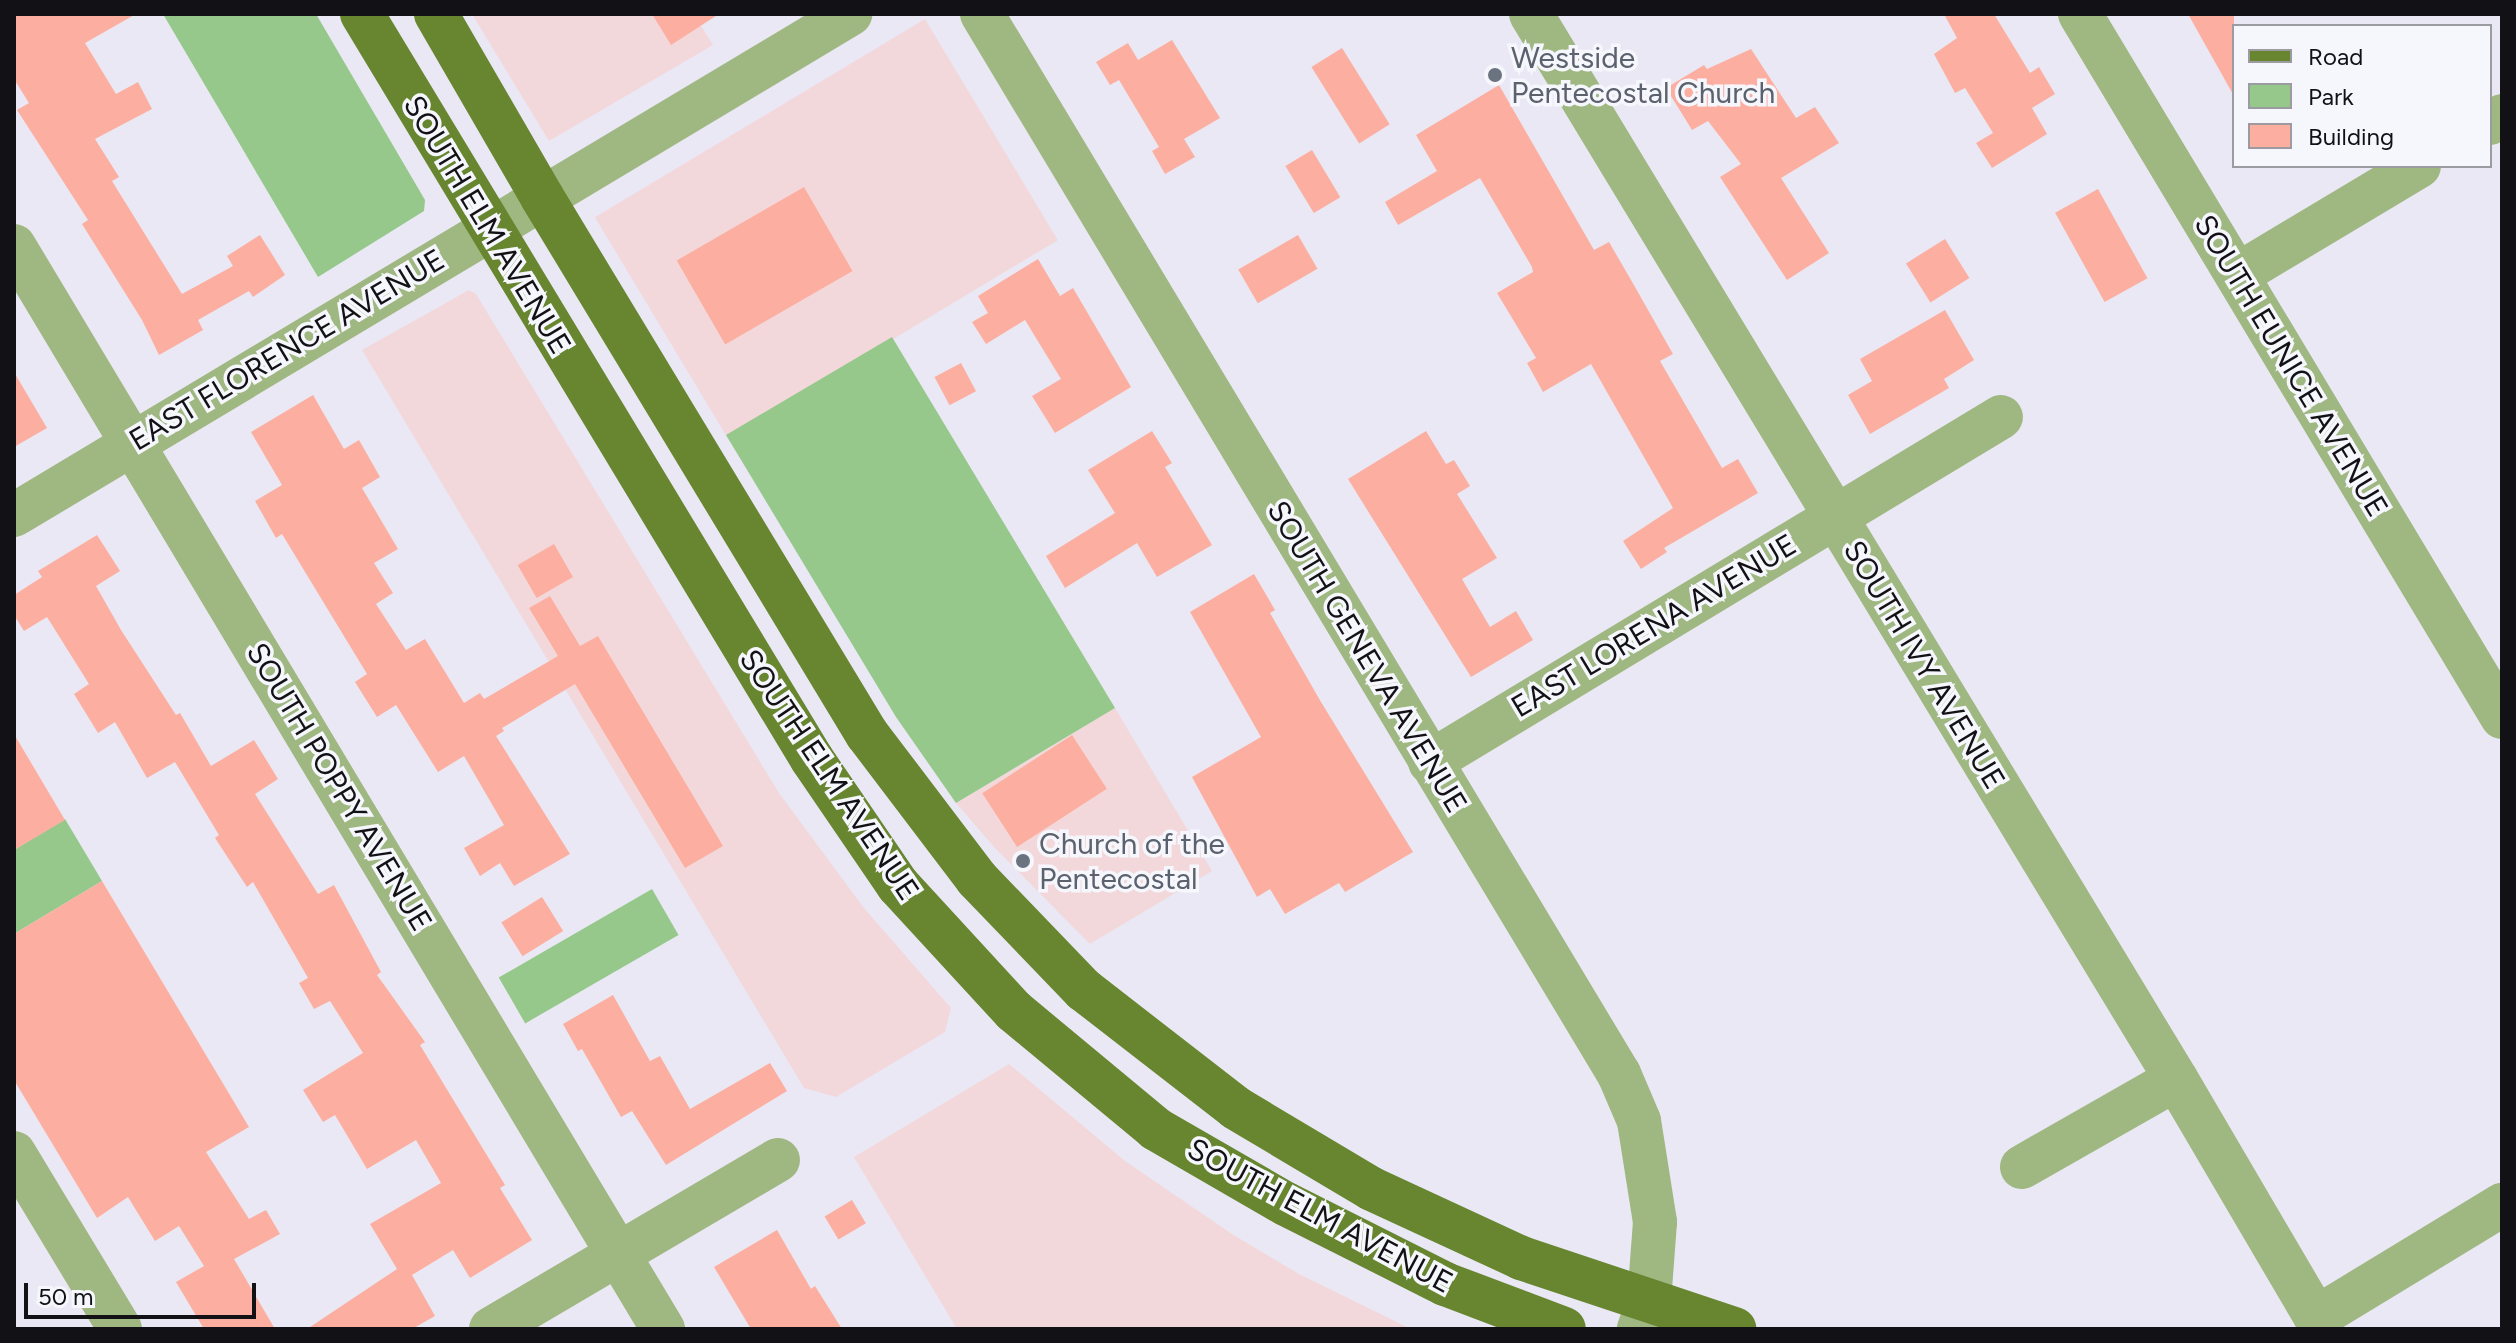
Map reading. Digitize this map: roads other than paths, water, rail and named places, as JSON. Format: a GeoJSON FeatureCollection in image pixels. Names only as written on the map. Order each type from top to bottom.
{"type":"FeatureCollection","features":[{"type":"Feature","properties":{"kind":"main road","name":"SOUTH ELM AVENUE"},"geometry":{"type":"LineString","coordinates":[[362,14],[489,229],[812,759],[898,885],[1014,1011],[1156,1129],[1286,1204],[1445,1284],[1564,1329]]}},
{"type":"Feature","properties":{"kind":"main road","name":"SOUTH ELM AVENUE"},"geometry":{"type":"LineString","coordinates":[[436,14],[542,197],[867,734],[977,879],[1084,990],[1244,1113],[1372,1189],[1644,1315],[1735,1329]]}},
{"type":"Feature","properties":{"kind":"street","name":"EAST FLORENCE AVENUE"},"geometry":{"type":"LineString","coordinates":[[14,515],[850,14]]}},
{"type":"Feature","properties":{"kind":"street","name":"SOUTH GENEVA AVENUE"},"geometry":{"type":"LineString","coordinates":[[982,14],[1619,1074],[1639,1121],[1655,1222],[1644,1315]]}},
{"type":"Feature","properties":{"kind":"street","name":"SOUTH IVY AVENUE"},"geometry":{"type":"LineString","coordinates":[[1531,14],[2176,1079],[2316,1318],[2496,1222]]}},
{"type":"Feature","properties":{"kind":"street","name":"SOUTH EUNICE AVENUE"},"geometry":{"type":"LineString","coordinates":[[2080,14],[2502,717]]}},
{"type":"Feature","properties":{"kind":"street"},"geometry":{"type":"LineString","coordinates":[[2237,275],[2416,168]]}},
{"type":"Feature","properties":{"kind":"street","name":"SOUTH POPPY AVENUE"},"geometry":{"type":"LineString","coordinates":[[14,246],[663,1329]]}},
{"type":"Feature","properties":{"kind":"street","name":"EAST LORENA AVENUE"},"geometry":{"type":"LineString","coordinates":[[1430,762],[2001,417]]}},
{"type":"Feature","properties":{"kind":"street"},"geometry":{"type":"LineString","coordinates":[[2022,1167],[2176,1079]]}},
{"type":"Feature","properties":{"kind":"street"},"geometry":{"type":"LineString","coordinates":[[14,1153],[120,1329]]}},
{"type":"Feature","properties":{"kind":"street"},"geometry":{"type":"LineString","coordinates":[[491,1329],[778,1160]]}},
{"type":"Feature","properties":{"kind":"place","name":"Westside Pentecostal Church"},"geometry":{"type":"Point","coordinates":[1495,75]}},
{"type":"Feature","properties":{"kind":"place","name":"Church of the Pentecostal"},"geometry":{"type":"Point","coordinates":[1023,861]}}]}
